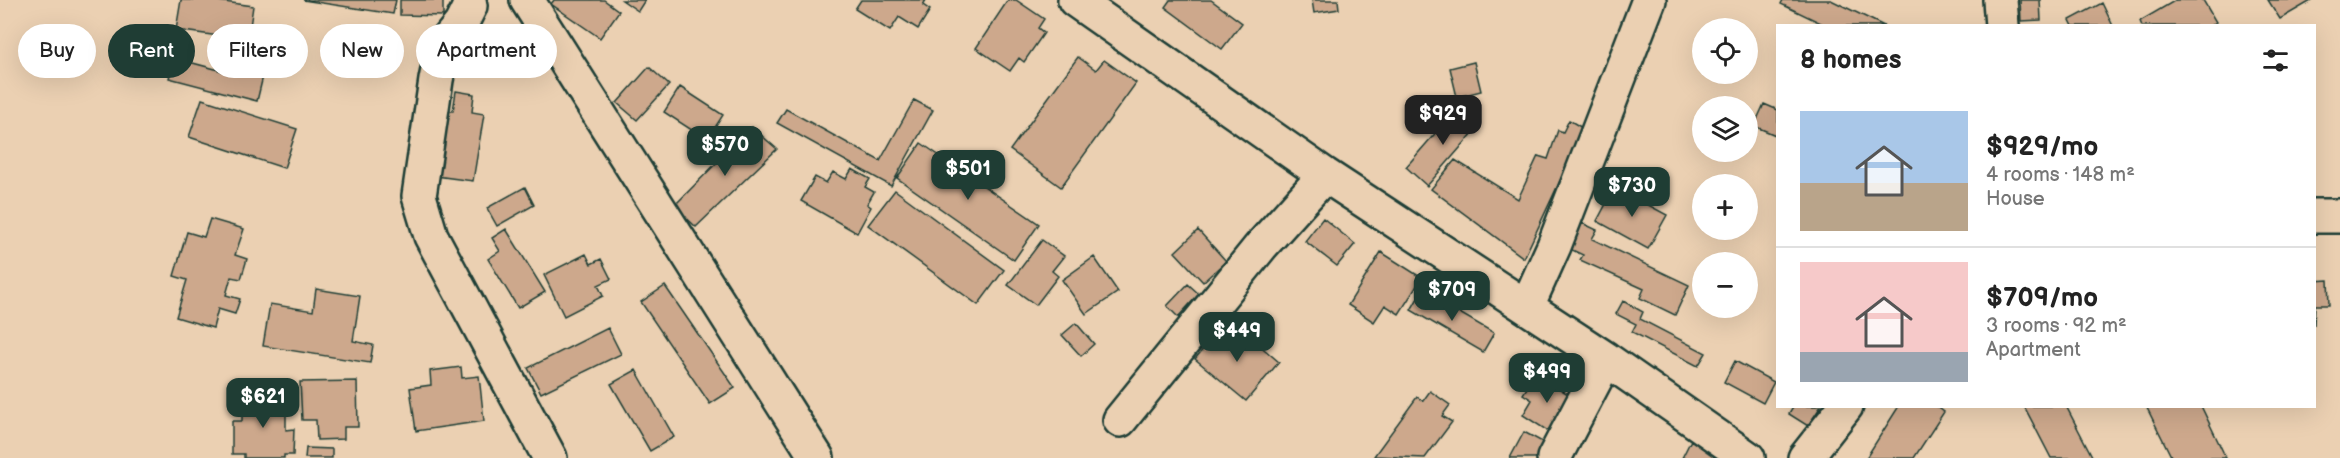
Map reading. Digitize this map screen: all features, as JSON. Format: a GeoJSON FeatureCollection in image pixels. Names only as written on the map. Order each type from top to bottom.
{"type":"FeatureCollection","features":[{"type":"Feature","properties":{"kind":"street"},"geometry":{"type":"LineString","coordinates":[[469,0],[470,6],[461,24],[443,46],[419,196],[431,236],[550,458]]}},
{"type":"Feature","properties":{"kind":"street"},"geometry":{"type":"LineString","coordinates":[[527,0],[817,458]]}},
{"type":"Feature","properties":{"kind":"street"},"geometry":{"type":"LineString","coordinates":[[1075,0],[1324,175],[1527,306],[1748,458]]}},
{"type":"Feature","properties":{"kind":"street"},"geometry":{"type":"LineString","coordinates":[[1527,306],[1554,246],[1649,0]]}},
{"type":"Feature","properties":{"kind":"street"},"geometry":{"type":"LineString","coordinates":[[2000,0],[2002,24]]}},
{"type":"Feature","properties":{"kind":"street"},"geometry":{"type":"LineString","coordinates":[[1120,420],[1261,246],[1324,175]]}},
{"type":"Feature","properties":{"kind":"street"},"geometry":{"type":"LineString","coordinates":[[2316,216],[2340,216]]}},
{"type":"Feature","properties":{"kind":"street"},"geometry":{"type":"LineString","coordinates":[[1554,458],[1606,359]]}},
{"type":"Feature","properties":{"kind":"street"},"geometry":{"type":"LineString","coordinates":[[1805,458],[1844,408]]}},
{"type":"Feature","properties":{"kind":"building"},"geometry":{"type":"Polygon","coordinates":[[[181,0],[210,0],[253,6],[250,24],[207,24],[207,34],[195,33],[195,24],[177,24],[181,0]]]}},
{"type":"Feature","properties":{"kind":"building"},"geometry":{"type":"Polygon","coordinates":[[[303,0],[396,0],[393,14],[303,0]]]}},
{"type":"Feature","properties":{"kind":"building"},"geometry":{"type":"Polygon","coordinates":[[[400,0],[443,0],[443,16],[400,15],[400,0]]]}},
{"type":"Feature","properties":{"kind":"building"},"geometry":{"type":"Polygon","coordinates":[[[554,0],[604,0],[619,11],[600,38],[551,4],[554,0]]]}},
{"type":"Feature","properties":{"kind":"building"},"geometry":{"type":"Polygon","coordinates":[[[622,0],[645,0],[638,11],[622,0]]]}},
{"type":"Feature","properties":{"kind":"building"},"geometry":{"type":"Polygon","coordinates":[[[861,0],[926,0],[923,5],[930,10],[918,29],[899,17],[890,31],[855,9],[861,0]]]}},
{"type":"Feature","properties":{"kind":"building"},"geometry":{"type":"Polygon","coordinates":[[[1008,0],[1016,0],[1044,19],[1038,28],[1044,33],[1024,62],[1019,58],[1010,71],[976,48],[1008,0]]]}},
{"type":"Feature","properties":{"kind":"building"},"geometry":{"type":"Polygon","coordinates":[[[1170,0],[1211,0],[1242,23],[1222,49],[1165,7],[1170,0]]]}},
{"type":"Feature","properties":{"kind":"building"},"geometry":{"type":"Polygon","coordinates":[[[1312,0],[1338,0],[1339,9],[1314,13],[1312,0]]]}},
{"type":"Feature","properties":{"kind":"building"},"geometry":{"type":"Polygon","coordinates":[[[1783,0],[1831,0],[1880,24],[1823,24],[1781,4],[1783,0]]]}},
{"type":"Feature","properties":{"kind":"building"},"geometry":{"type":"Polygon","coordinates":[[[2020,0],[2040,0],[2041,20],[2021,21],[2020,0]]]}},
{"type":"Feature","properties":{"kind":"building"},"geometry":{"type":"Polygon","coordinates":[[[2176,0],[2203,0],[2216,22],[2214,24],[2141,24],[2140,21],[2176,0]]]}},
{"type":"Feature","properties":{"kind":"building"},"geometry":{"type":"Polygon","coordinates":[[[2268,0],[2311,0],[2311,1],[2280,19],[2268,0]]]}},
{"type":"Feature","properties":{"kind":"building"},"geometry":{"type":"Polygon","coordinates":[[[2102,3],[2112,24],[2072,24],[2070,20],[2102,3]]]}},
{"type":"Feature","properties":{"kind":"building"},"geometry":{"type":"Polygon","coordinates":[[[1078,57],[1096,70],[1104,60],[1136,83],[1061,187],[1010,150],[1078,57]]]}},
{"type":"Feature","properties":{"kind":"building"},"geometry":{"type":"Polygon","coordinates":[[[1474,62],[1481,91],[1457,97],[1450,68],[1474,62]]]}},
{"type":"Feature","properties":{"kind":"building"},"geometry":{"type":"Polygon","coordinates":[[[195,64],[207,67],[207,78],[263,78],[257,101],[169,78],[195,78],[195,64]]]}},
{"type":"Feature","properties":{"kind":"building"},"geometry":{"type":"Polygon","coordinates":[[[649,67],[669,85],[637,120],[617,103],[649,67]]]}},
{"type":"Feature","properties":{"kind":"building"},"geometry":{"type":"Polygon","coordinates":[[[680,87],[723,115],[707,140],[664,112],[680,87]]]}},
{"type":"Feature","properties":{"kind":"building"},"geometry":{"type":"Polygon","coordinates":[[[456,91],[474,94],[472,112],[484,114],[473,181],[436,176],[447,111],[453,111],[456,91]]]}},
{"type":"Feature","properties":{"kind":"building"},"geometry":{"type":"Polygon","coordinates":[[[202,99],[297,129],[284,168],[189,137],[202,99]]]}},
{"type":"Feature","properties":{"kind":"building"},"geometry":{"type":"Polygon","coordinates":[[[914,100],[933,110],[891,186],[777,123],[786,109],[880,161],[914,100]]]}},
{"type":"Feature","properties":{"kind":"building"},"geometry":{"type":"Polygon","coordinates":[[[1764,104],[1776,109],[1776,135],[1758,128],[1758,117],[1764,104]]]}},
{"type":"Feature","properties":{"kind":"building"},"geometry":{"type":"Polygon","coordinates":[[[1459,106],[1480,125],[1427,186],[1406,167],[1459,106]]]}},
{"type":"Feature","properties":{"kind":"building"},"geometry":{"type":"Polygon","coordinates":[[[1569,120],[1584,129],[1524,258],[1431,189],[1455,160],[1518,199],[1538,156],[1548,159],[1558,130],[1563,132],[1569,120]]]}},
{"type":"Feature","properties":{"kind":"building"},"geometry":{"type":"Polygon","coordinates":[[[752,127],[777,149],[696,227],[674,206],[752,127]]]}},
{"type":"Feature","properties":{"kind":"building"},"geometry":{"type":"Polygon","coordinates":[[[921,143],[1039,224],[1014,260],[897,178],[921,143]]]}},
{"type":"Feature","properties":{"kind":"building"},"geometry":{"type":"Polygon","coordinates":[[[852,169],[870,179],[865,187],[874,192],[867,204],[871,207],[857,233],[801,201],[815,177],[826,183],[833,172],[846,179],[852,169]]]}},
{"type":"Feature","properties":{"kind":"building"},"geometry":{"type":"Polygon","coordinates":[[[525,187],[534,205],[497,226],[487,208],[525,187]]]}},
{"type":"Feature","properties":{"kind":"building"},"geometry":{"type":"Polygon","coordinates":[[[1615,187],[1667,215],[1648,249],[1597,221],[1615,187]]]}},
{"type":"Feature","properties":{"kind":"building"},"geometry":{"type":"Polygon","coordinates":[[[895,190],[1004,270],[978,305],[868,225],[895,190]]]}},
{"type":"Feature","properties":{"kind":"building"},"geometry":{"type":"Polygon","coordinates":[[[1323,218],[1355,244],[1337,266],[1305,241],[1323,218]]]}},
{"type":"Feature","properties":{"kind":"building"},"geometry":{"type":"Polygon","coordinates":[[[210,219],[244,229],[235,255],[247,259],[241,279],[231,277],[226,295],[240,299],[235,314],[218,309],[213,328],[176,317],[187,280],[174,276],[187,232],[204,237],[210,219]]]}},
{"type":"Feature","properties":{"kind":"building"},"geometry":{"type":"Polygon","coordinates":[[[1582,223],[1597,230],[1592,239],[1689,285],[1675,315],[1640,298],[1644,289],[1580,260],[1583,255],[1570,249],[1582,223]]]}},
{"type":"Feature","properties":{"kind":"building"},"geometry":{"type":"Polygon","coordinates":[[[506,229],[545,292],[518,308],[488,259],[500,251],[492,238],[506,229]]]}},
{"type":"Feature","properties":{"kind":"building"},"geometry":{"type":"Polygon","coordinates":[[[1198,230],[1226,261],[1203,282],[1175,252],[1198,230]]]}},
{"type":"Feature","properties":{"kind":"building"},"geometry":{"type":"Polygon","coordinates":[[[1042,240],[1064,256],[1052,271],[1058,276],[1036,305],[1008,285],[1042,240]]]}},
{"type":"Feature","properties":{"kind":"building"},"geometry":{"type":"Polygon","coordinates":[[[1381,252],[1422,278],[1399,314],[1385,305],[1374,322],[1348,305],[1381,252]]]}},
{"type":"Feature","properties":{"kind":"building"},"geometry":{"type":"Polygon","coordinates":[[[586,254],[591,264],[601,259],[611,279],[598,285],[603,296],[564,316],[544,275],[586,254]]]}},
{"type":"Feature","properties":{"kind":"building"},"geometry":{"type":"Polygon","coordinates":[[[1094,257],[1118,292],[1086,314],[1062,280],[1094,257]]]}},
{"type":"Feature","properties":{"kind":"building"},"geometry":{"type":"Polygon","coordinates":[[[2328,280],[2329,305],[2316,305],[2316,281],[2328,280]]]}},
{"type":"Feature","properties":{"kind":"building"},"geometry":{"type":"Polygon","coordinates":[[[1188,284],[1199,294],[1178,317],[1167,306],[1188,284]]]}},
{"type":"Feature","properties":{"kind":"building"},"geometry":{"type":"Polygon","coordinates":[[[665,286],[735,388],[710,404],[641,302],[665,286]]]}},
{"type":"Feature","properties":{"kind":"building"},"geometry":{"type":"Polygon","coordinates":[[[316,289],[360,296],[353,341],[373,345],[370,363],[263,346],[270,304],[313,311],[316,289]]]}},
{"type":"Feature","properties":{"kind":"building"},"geometry":{"type":"Polygon","coordinates":[[[1422,291],[1494,333],[1483,352],[1411,310],[1422,291]]]}},
{"type":"Feature","properties":{"kind":"building"},"geometry":{"type":"Polygon","coordinates":[[[1623,301],[1643,312],[1640,319],[1706,353],[1698,366],[1632,332],[1636,324],[1616,314],[1623,301]]]}},
{"type":"Feature","properties":{"kind":"building"},"geometry":{"type":"Polygon","coordinates":[[[1076,323],[1094,344],[1081,356],[1062,335],[1076,323]]]}},
{"type":"Feature","properties":{"kind":"building"},"geometry":{"type":"Polygon","coordinates":[[[608,328],[621,354],[541,393],[528,368],[608,328]]]}},
{"type":"Feature","properties":{"kind":"building"},"geometry":{"type":"Polygon","coordinates":[[[1220,329],[1243,348],[1251,338],[1279,362],[1246,401],[1195,359],[1220,329]]]}},
{"type":"Feature","properties":{"kind":"building"},"geometry":{"type":"Polygon","coordinates":[[[1735,361],[1774,382],[1763,403],[1724,382],[1735,361]]]}},
{"type":"Feature","properties":{"kind":"building"},"geometry":{"type":"Polygon","coordinates":[[[461,367],[462,378],[479,376],[484,421],[416,431],[410,388],[431,385],[430,371],[461,367]]]}},
{"type":"Feature","properties":{"kind":"building"},"geometry":{"type":"Polygon","coordinates":[[[636,370],[674,437],[650,451],[611,384],[636,370]]]}},
{"type":"Feature","properties":{"kind":"building"},"geometry":{"type":"Polygon","coordinates":[[[1536,374],[1576,399],[1554,435],[1523,415],[1532,400],[1523,394],[1536,374]]]}},
{"type":"Feature","properties":{"kind":"building"},"geometry":{"type":"Polygon","coordinates":[[[357,381],[358,427],[344,427],[344,439],[317,440],[316,420],[302,420],[300,382],[357,381]]]}},
{"type":"Feature","properties":{"kind":"building"},"geometry":{"type":"Polygon","coordinates":[[[1430,391],[1450,405],[1442,416],[1452,422],[1425,458],[1374,456],[1417,397],[1423,401],[1430,391]]]}},
{"type":"Feature","properties":{"kind":"building"},"geometry":{"type":"Polygon","coordinates":[[[242,397],[286,397],[286,430],[294,429],[293,455],[284,455],[284,458],[244,458],[244,454],[232,454],[232,421],[242,421],[242,397]]]}},
{"type":"Feature","properties":{"kind":"building"},"geometry":{"type":"Polygon","coordinates":[[[1793,408],[1820,408],[1808,426],[1789,414],[1793,408]]]}},
{"type":"Feature","properties":{"kind":"building"},"geometry":{"type":"Polygon","coordinates":[[[1898,408],[1939,408],[1944,412],[1914,458],[1866,458],[1898,408]]]}},
{"type":"Feature","properties":{"kind":"building"},"geometry":{"type":"Polygon","coordinates":[[[2025,408],[2067,408],[2093,458],[2051,458],[2025,408]]]}},
{"type":"Feature","properties":{"kind":"building"},"geometry":{"type":"Polygon","coordinates":[[[2147,408],[2202,408],[2226,458],[2172,458],[2147,408]]]}},
{"type":"Feature","properties":{"kind":"building"},"geometry":{"type":"Polygon","coordinates":[[[1524,432],[1548,445],[1541,458],[1510,458],[1524,432]]]}},
{"type":"Feature","properties":{"kind":"building"},"geometry":{"type":"Polygon","coordinates":[[[1691,440],[1723,458],[1682,458],[1691,440]]]}},
{"type":"Feature","properties":{"kind":"building"},"geometry":{"type":"Polygon","coordinates":[[[306,448],[332,449],[332,458],[305,458],[306,448]]]}}]}
